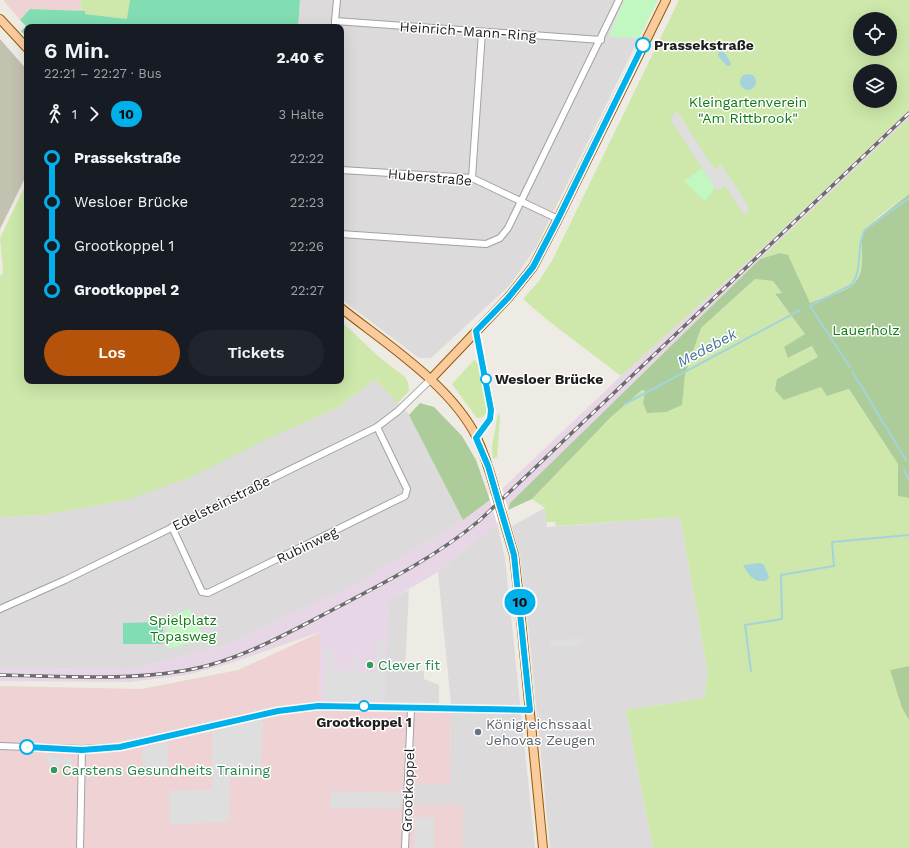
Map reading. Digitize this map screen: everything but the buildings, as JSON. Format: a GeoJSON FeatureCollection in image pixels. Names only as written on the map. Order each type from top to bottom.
{"type":"FeatureCollection","features":[{"type":"Feature","properties":{"kind":"main road"},"geometry":{"type":"LineString","coordinates":[[430,380],[508,298],[533,267],[666,0]]}},
{"type":"Feature","properties":{"kind":"main road"},"geometry":{"type":"LineString","coordinates":[[0,19],[24,45]]}},
{"type":"Feature","properties":{"kind":"main road"},"geometry":{"type":"LineString","coordinates":[[344,310],[415,366],[430,380],[464,418],[476,438],[495,490],[514,555],[543,848]]}},
{"type":"Feature","properties":{"kind":"street","name":"Heinrich-Mann-Ring"},"geometry":{"type":"LineString","coordinates":[[335,24],[337,0]]}},
{"type":"Feature","properties":{"kind":"street"},"geometry":{"type":"LineString","coordinates":[[344,234],[486,244],[500,238],[508,228],[522,201],[619,0]]}},
{"type":"Feature","properties":{"kind":"street","name":"Heinrich-Mann-Ring"},"geometry":{"type":"LineString","coordinates":[[344,24],[601,40]]}},
{"type":"Feature","properties":{"kind":"street"},"geometry":{"type":"LineString","coordinates":[[472,178],[482,32]]}},
{"type":"Feature","properties":{"kind":"street","name":"Huberstraße"},"geometry":{"type":"LineString","coordinates":[[344,170],[472,178],[558,219]]}},
{"type":"Feature","properties":{"kind":"street","name":"Edelsteinstraße"},"geometry":{"type":"LineString","coordinates":[[0,609],[65,580],[377,427],[398,411],[430,380]]}},
{"type":"Feature","properties":{"kind":"street","name":"Rubinweg"},"geometry":{"type":"LineString","coordinates":[[172,527],[204,593],[208,593],[405,496],[407,489],[377,427]]}},
{"type":"Feature","properties":{"kind":"street"},"geometry":{"type":"LineString","coordinates":[[0,746],[82,750],[120,747],[146,743],[292,708],[332,705],[530,710]]}},
{"type":"Feature","properties":{"kind":"street","name":"Grootkoppel"},"geometry":{"type":"LineString","coordinates":[[405,848],[411,708]]}},
{"type":"Feature","properties":{"kind":"street"},"geometry":{"type":"LineString","coordinates":[[80,848],[82,750]]}},
{"type":"Feature","properties":{"kind":"shaded area"},"geometry":{"type":"Polygon","coordinates":[[[3,0],[80,0],[81,11],[30,9],[20,20],[3,0]]]}},
{"type":"Feature","properties":{"kind":"shaded area"},"geometry":{"type":"Polygon","coordinates":[[[300,0],[624,0],[609,36],[639,38],[536,247],[510,285],[431,358],[419,358],[344,301],[344,24],[298,24],[300,0]]]}},
{"type":"Feature","properties":{"kind":"shaded area"},"geometry":{"type":"Polygon","coordinates":[[[0,39],[24,67],[24,180],[0,229],[0,39]]]}},
{"type":"Feature","properties":{"kind":"shaded area"},"geometry":{"type":"Polygon","coordinates":[[[909,110],[909,118],[760,259],[510,503],[508,510],[502,489],[621,376],[768,243],[909,110]]]}},
{"type":"Feature","properties":{"kind":"shaded area"},"geometry":{"type":"Polygon","coordinates":[[[677,111],[715,170],[721,164],[750,209],[744,215],[725,186],[717,191],[670,119],[677,111]]]}},
{"type":"Feature","properties":{"kind":"shaded area"},"geometry":{"type":"Polygon","coordinates":[[[375,379],[409,414],[463,520],[358,583],[227,645],[130,669],[0,668],[0,517],[42,515],[127,500],[337,408],[375,379]]]}},
{"type":"Feature","properties":{"kind":"shaded area"},"geometry":{"type":"Polygon","coordinates":[[[490,500],[497,523],[438,572],[388,601],[384,702],[319,701],[320,632],[231,663],[186,675],[129,682],[0,681],[0,668],[130,669],[227,645],[358,583],[463,520],[490,500]]]}},
{"type":"Feature","properties":{"kind":"shaded area"},"geometry":{"type":"Polygon","coordinates":[[[545,508],[547,527],[680,517],[708,673],[704,698],[626,710],[653,848],[550,848],[520,555],[512,526],[545,508]]]}},
{"type":"Feature","properties":{"kind":"shaded area"},"geometry":{"type":"Polygon","coordinates":[[[497,523],[505,558],[535,848],[462,848],[462,805],[412,805],[412,784],[450,784],[451,704],[438,572],[497,523]]]}},
{"type":"Feature","properties":{"kind":"shaded area"},"geometry":{"type":"Polygon","coordinates":[[[409,590],[405,670],[424,671],[424,679],[439,685],[439,703],[384,702],[388,600],[409,590]]]}},
{"type":"Feature","properties":{"kind":"shaded area"},"geometry":{"type":"Polygon","coordinates":[[[321,632],[319,701],[451,704],[450,784],[413,784],[412,805],[463,805],[462,848],[0,848],[0,686],[142,689],[238,670],[321,632]]]}},
{"type":"Feature","properties":{"kind":"shaded area"},"geometry":{"type":"Polygon","coordinates":[[[581,638],[582,645],[550,647],[550,640],[581,638]]]}},
{"type":"Feature","properties":{"kind":"shaded area"},"geometry":{"type":"Polygon","coordinates":[[[378,642],[384,642],[383,701],[324,700],[326,649],[333,649],[333,670],[353,671],[353,654],[357,654],[357,671],[377,672],[378,642]]]}},
{"type":"Feature","properties":{"kind":"shaded area"},"geometry":{"type":"Polygon","coordinates":[[[263,719],[260,778],[230,777],[229,821],[170,825],[169,791],[212,789],[212,732],[263,719]]]}},
{"type":"Feature","properties":{"kind":"shaded area"},"geometry":{"type":"Polygon","coordinates":[[[168,742],[168,768],[143,768],[143,748],[168,742]]]}},
{"type":"Feature","properties":{"kind":"shaded area"},"geometry":{"type":"Polygon","coordinates":[[[47,755],[72,759],[72,765],[46,764],[47,755]]]}},
{"type":"Feature","properties":{"kind":"shaded area"},"geometry":{"type":"Polygon","coordinates":[[[331,791],[402,793],[401,809],[330,808],[331,791]]]}},
{"type":"Feature","properties":{"kind":"shaded area"},"geometry":{"type":"Polygon","coordinates":[[[415,817],[434,817],[434,847],[414,848],[415,817]]]}},
{"type":"Feature","properties":{"kind":"green space"},"geometry":{"type":"Polygon","coordinates":[[[80,0],[130,0],[128,19],[85,14],[85,11],[81,11],[80,0]]]}},
{"type":"Feature","properties":{"kind":"green space"},"geometry":{"type":"Polygon","coordinates":[[[130,0],[300,0],[298,24],[24,24],[20,20],[30,9],[85,11],[85,14],[127,19],[130,0]]]}},
{"type":"Feature","properties":{"kind":"green space"},"geometry":{"type":"Polygon","coordinates":[[[624,0],[658,0],[639,38],[609,37],[624,0]]]}},
{"type":"Feature","properties":{"kind":"green space","name":"Kleingartenverein \"Am Rittbrook\""},"geometry":{"type":"Polygon","coordinates":[[[679,0],[909,0],[909,110],[768,243],[621,376],[559,329],[523,299],[539,281],[553,259],[679,0]]]}},
{"type":"Feature","properties":{"kind":"green space"},"geometry":{"type":"Polygon","coordinates":[[[909,118],[909,194],[878,217],[862,234],[862,265],[855,282],[842,291],[810,303],[780,253],[760,259],[909,118]]]}},
{"type":"Feature","properties":{"kind":"green space"},"geometry":{"type":"Polygon","coordinates":[[[702,168],[715,188],[705,201],[684,181],[702,168]]]}},
{"type":"Feature","properties":{"kind":"green space"},"geometry":{"type":"Polygon","coordinates":[[[24,188],[24,384],[344,384],[344,324],[378,356],[405,377],[408,382],[409,391],[398,403],[375,379],[337,408],[265,440],[191,477],[127,500],[42,515],[0,517],[0,275],[2,275],[3,270],[0,238],[24,188]]]}},
{"type":"Feature","properties":{"kind":"green space","name":"Lauerholz"},"geometry":{"type":"Polygon","coordinates":[[[909,194],[909,498],[898,496],[898,464],[849,389],[827,396],[821,387],[784,400],[775,390],[777,379],[818,357],[812,346],[788,358],[784,347],[805,334],[775,294],[782,293],[773,281],[755,279],[701,328],[685,375],[682,405],[666,412],[647,413],[643,403],[645,391],[642,390],[611,417],[532,499],[508,510],[510,503],[760,259],[780,253],[788,255],[810,303],[840,292],[854,283],[859,276],[862,266],[862,238],[865,229],[909,194]]]}},
{"type":"Feature","properties":{"kind":"green space"},"geometry":{"type":"Polygon","coordinates":[[[755,279],[773,281],[782,293],[775,295],[806,335],[784,347],[789,358],[813,346],[818,357],[777,379],[784,400],[821,387],[828,396],[849,389],[898,464],[898,496],[909,498],[909,666],[890,670],[902,708],[909,720],[909,848],[653,848],[626,710],[704,698],[708,673],[680,517],[556,526],[555,522],[546,522],[545,508],[532,499],[611,417],[642,390],[645,391],[643,403],[682,405],[685,375],[701,328],[755,279]]]}},
{"type":"Feature","properties":{"kind":"green space"},"geometry":{"type":"Polygon","coordinates":[[[474,360],[478,363],[488,410],[483,417],[477,418],[452,384],[474,360]]]}},
{"type":"Feature","properties":{"kind":"green space"},"geometry":{"type":"Polygon","coordinates":[[[420,403],[434,407],[462,436],[476,460],[490,500],[463,520],[409,415],[420,403]]]}},
{"type":"Feature","properties":{"kind":"green space"},"geometry":{"type":"Polygon","coordinates":[[[498,413],[500,416],[497,457],[493,459],[492,447],[498,413]]]}},
{"type":"Feature","properties":{"kind":"green space","name":"Spielplatz Topasweg"},"geometry":{"type":"Polygon","coordinates":[[[189,609],[205,639],[167,649],[167,619],[189,609]]]}},
{"type":"Feature","properties":{"kind":"green space"},"geometry":{"type":"Polygon","coordinates":[[[163,622],[163,644],[123,644],[123,623],[163,622]]]}},
{"type":"Feature","properties":{"kind":"green space"},"geometry":{"type":"Polygon","coordinates":[[[909,666],[909,720],[902,708],[890,670],[909,666]]]}},
{"type":"Feature","properties":{"kind":"water"},"geometry":{"type":"Polygon","coordinates":[[[719,49],[722,49],[731,63],[730,66],[727,66],[718,56],[719,49]]]}},
{"type":"Feature","properties":{"kind":"water"},"geometry":{"type":"Polygon","coordinates":[[[748,74],[755,79],[756,82],[751,89],[748,90],[741,85],[740,82],[745,75],[748,74]]]}},
{"type":"Feature","properties":{"kind":"water"},"geometry":{"type":"Polygon","coordinates":[[[760,563],[764,565],[769,577],[767,580],[756,580],[748,573],[743,565],[760,563]]]}},
{"type":"Feature","properties":{"kind":"pier"},"geometry":{"type":"Polygon","coordinates":[[[501,485],[508,510],[497,523],[489,496],[501,485]]]}},
{"type":"Feature","properties":{"kind":"waterway","name":"Medebek"},"geometry":{"type":"LineString","coordinates":[[850,367],[810,306],[851,285],[855,279],[859,265],[860,244],[865,230],[909,198]]}},
{"type":"Feature","properties":{"kind":"waterway","name":"Medebek"},"geometry":{"type":"LineString","coordinates":[[625,404],[800,310]]}},
{"type":"Feature","properties":{"kind":"waterway"},"geometry":{"type":"LineString","coordinates":[[852,371],[906,460]]}},
{"type":"Feature","properties":{"kind":"waterway"},"geometry":{"type":"LineString","coordinates":[[904,470],[909,480]]}},
{"type":"Feature","properties":{"kind":"waterway"},"geometry":{"type":"LineString","coordinates":[[751,671],[745,625],[782,619],[781,575],[834,566],[832,542],[909,535]]}},
{"type":"Feature","properties":{"kind":"railway"},"geometry":{"type":"LineString","coordinates":[[0,675],[114,677],[159,674],[202,667],[242,654],[282,636],[375,588],[412,567],[447,545],[480,520],[909,113]]}},
{"type":"Feature","properties":{"kind":"bus line","name":"10"},"geometry":{"type":"LineString","coordinates":[[27,747],[82,750],[120,747],[157,740],[292,708],[318,706],[332,705],[530,710],[514,555],[488,466],[476,438],[490,419],[491,402],[476,331],[508,298],[533,267],[592,152],[643,45]]}},
{"type":"Feature","properties":{"kind":"place","name":"Prassekstraße"},"geometry":{"type":"Point","coordinates":[643,45]}},
{"type":"Feature","properties":{"kind":"place","name":"Wesloer Brücke"},"geometry":{"type":"Point","coordinates":[486,379]}},
{"type":"Feature","properties":{"kind":"place","name":"Clever fit"},"geometry":{"type":"Point","coordinates":[370,665]}},
{"type":"Feature","properties":{"kind":"place","name":"Grootkoppel 1"},"geometry":{"type":"Point","coordinates":[364,706]}},
{"type":"Feature","properties":{"kind":"place","name":"Königreichssaal Jehovas Zeugen"},"geometry":{"type":"Point","coordinates":[478,732]}},
{"type":"Feature","properties":{"kind":"place","name":"Carstens Gesundheits Training"},"geometry":{"type":"Point","coordinates":[54,770]}}]}
